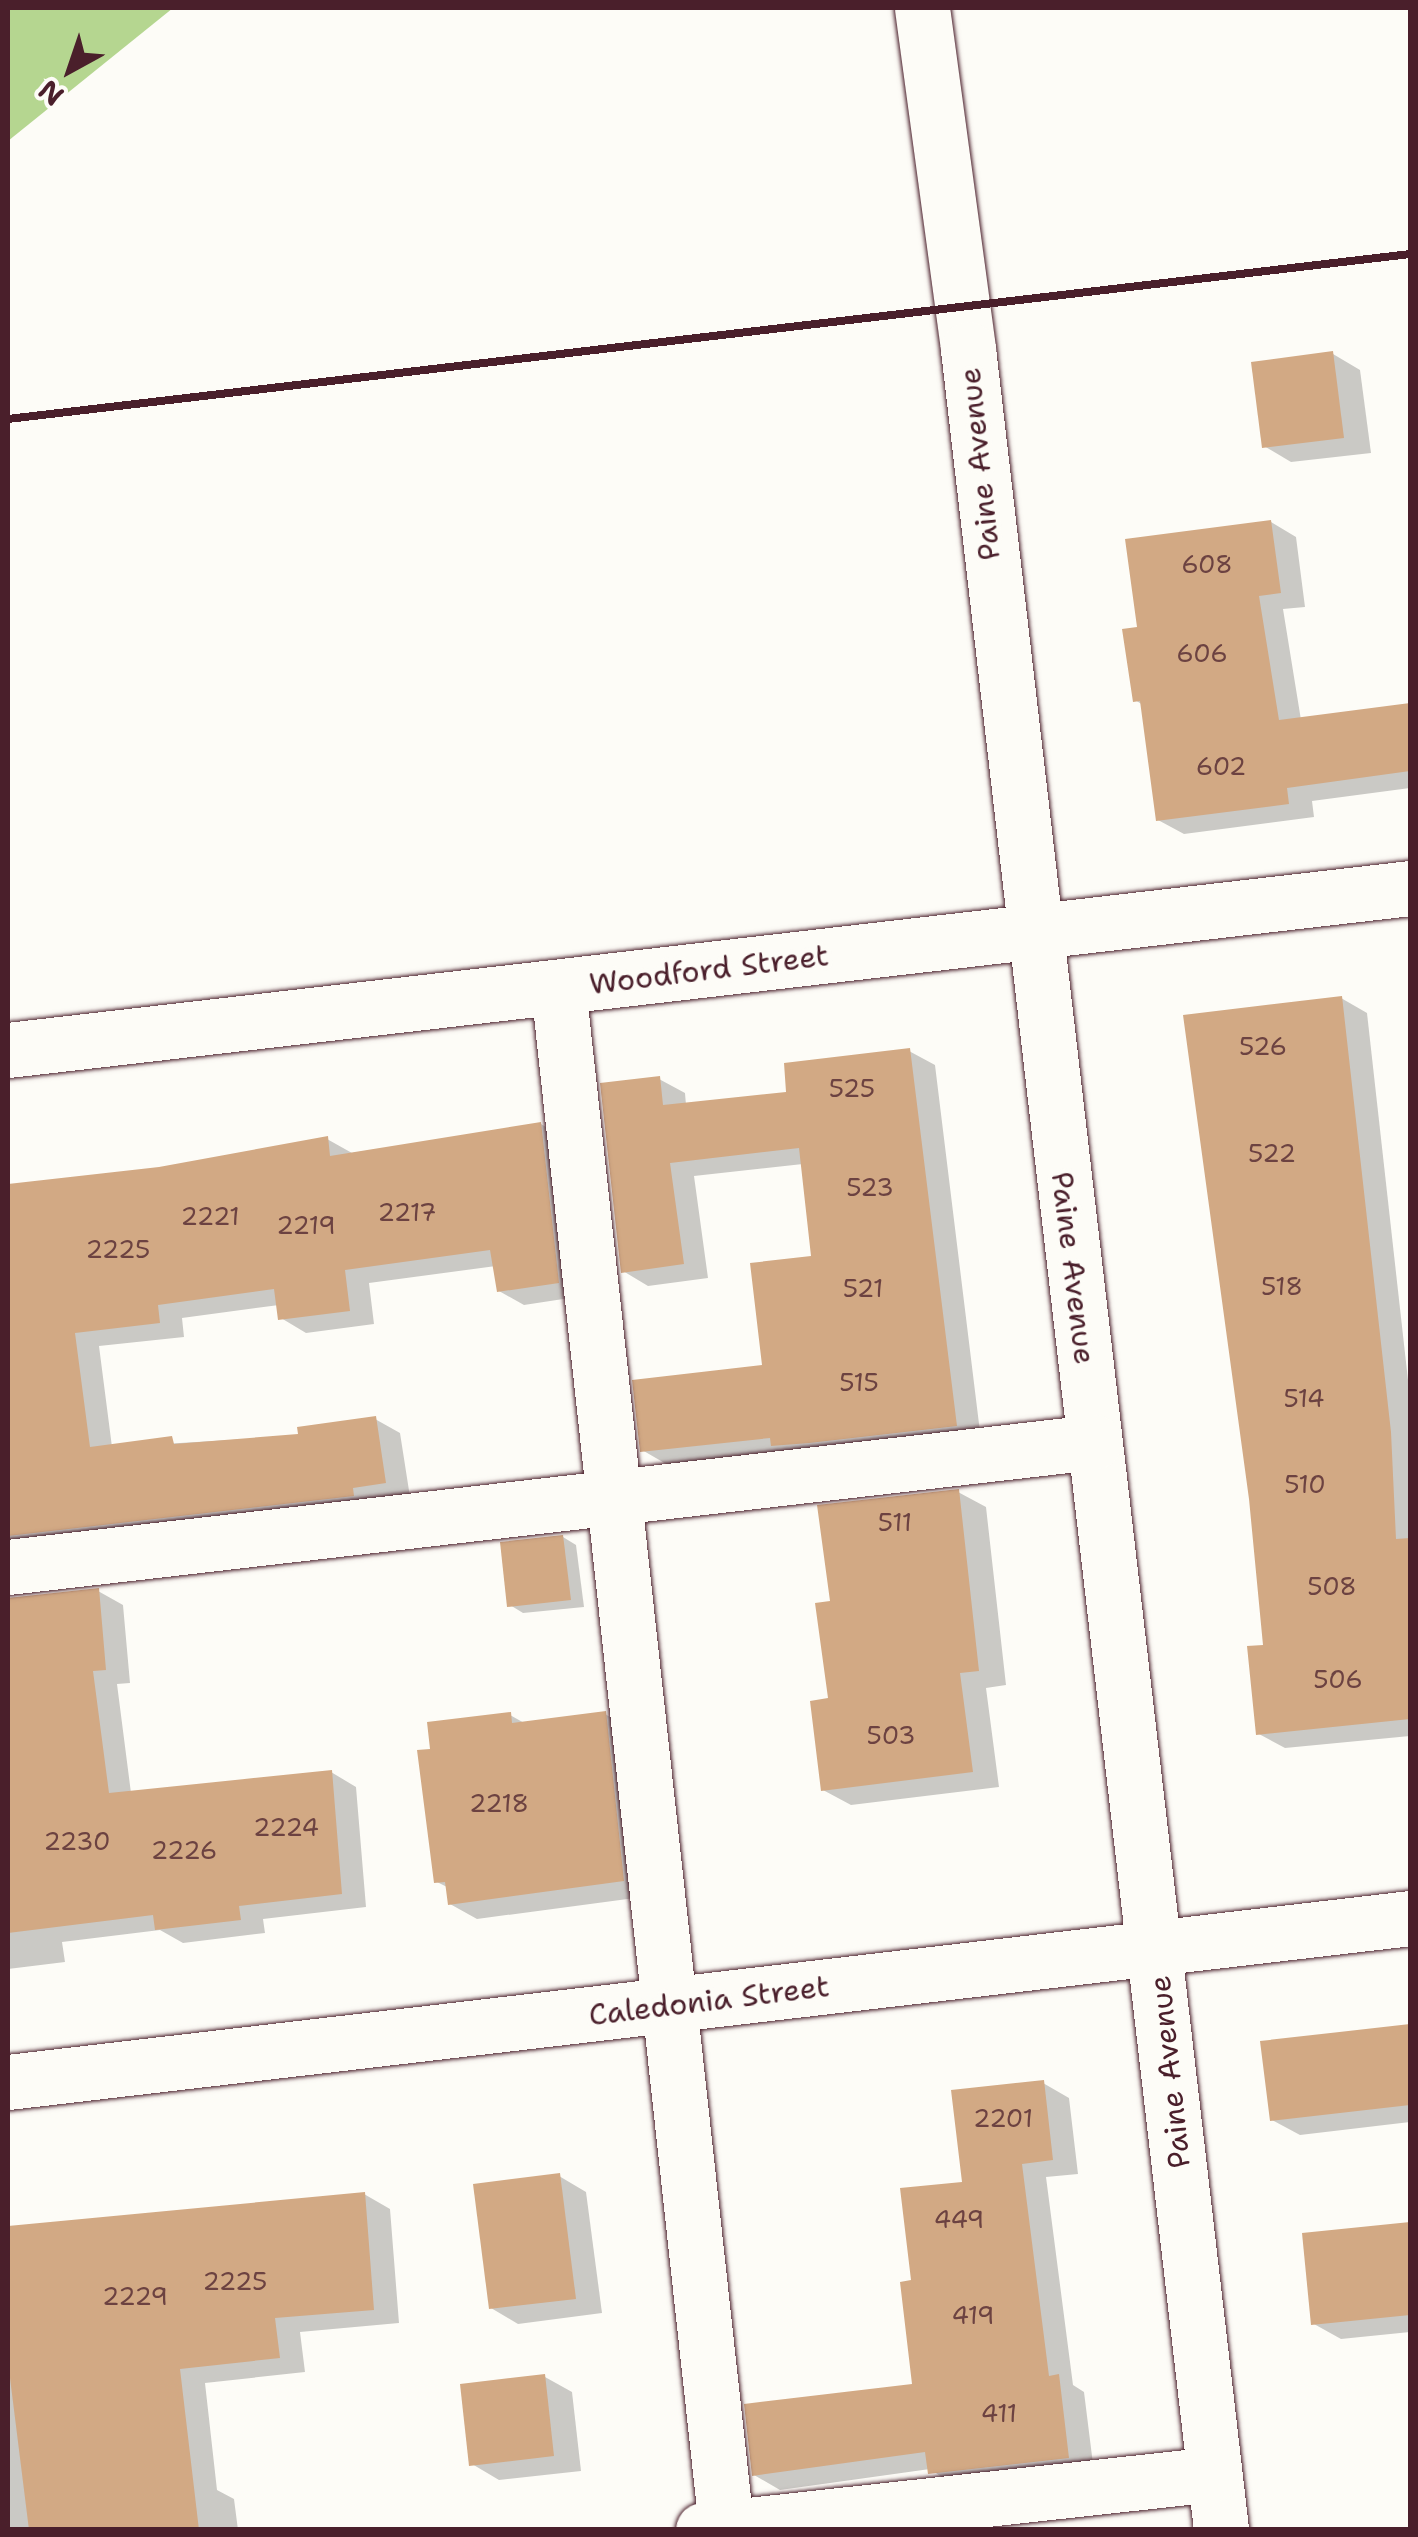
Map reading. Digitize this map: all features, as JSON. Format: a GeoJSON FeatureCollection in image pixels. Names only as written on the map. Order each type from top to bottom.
{"type":"FeatureCollection","features":[{"type":"Feature","properties":{"kind":"street","name":"Paine Avenue"},"geometry":{"type":"LineString","coordinates":[[922,8],[968,349],[1031,932],[1156,1948],[1220,2530]]}},
{"type":"Feature","properties":{"kind":"street","name":"Woodford Street"},"geometry":{"type":"LineString","coordinates":[[8,1050],[1410,888]]}},
{"type":"Feature","properties":{"kind":"street"},"geometry":{"type":"LineString","coordinates":[[558,987],[669,2006],[714,2528],[1214,2474]]}},
{"type":"Feature","properties":{"kind":"street"},"geometry":{"type":"LineString","coordinates":[[8,1566],[1094,1442]]}},
{"type":"Feature","properties":{"kind":"street","name":"Caledonia Street"},"geometry":{"type":"LineString","coordinates":[[8,2082],[1410,1918]]}},
{"type":"Feature","properties":{"kind":"green space"},"geometry":{"type":"Polygon","coordinates":[[[8,8],[173,8],[8,141],[8,8]]]}},
{"type":"Feature","properties":{"kind":"building"},"geometry":{"type":"Polygon","coordinates":[[[1333,351],[1344,438],[1262,448],[1251,362],[1333,351]]]}},
{"type":"Feature","properties":{"kind":"building"},"geometry":{"type":"Polygon","coordinates":[[[1271,520],[1281,593],[1259,596],[1279,720],[1410,703],[1410,771],[1287,788],[1289,804],[1156,821],[1140,701],[1133,702],[1122,629],[1137,627],[1125,539],[1271,520]]]}},
{"type":"Feature","properties":{"kind":"building"},"geometry":{"type":"Polygon","coordinates":[[[1342,996],[1391,1432],[1396,1539],[1410,1538],[1410,1719],[1256,1735],[1247,1646],[1263,1645],[1249,1499],[1183,1015],[1342,996]]]}},
{"type":"Feature","properties":{"kind":"building"},"geometry":{"type":"Polygon","coordinates":[[[910,1048],[957,1426],[809,1443],[771,1446],[770,1438],[640,1452],[632,1380],[762,1365],[750,1263],[811,1256],[799,1148],[670,1163],[684,1264],[621,1273],[600,1083],[660,1076],[663,1105],[786,1092],[784,1063],[910,1048]]]}},
{"type":"Feature","properties":{"kind":"building"},"geometry":{"type":"Polygon","coordinates":[[[541,1122],[559,1283],[497,1292],[490,1250],[345,1270],[350,1311],[278,1320],[274,1289],[158,1305],[160,1323],[75,1333],[90,1447],[172,1436],[174,1444],[298,1434],[297,1427],[376,1416],[386,1483],[353,1488],[354,1496],[8,1536],[8,1184],[159,1167],[328,1136],[330,1156],[541,1122]]]}},
{"type":"Feature","properties":{"kind":"building"},"geometry":{"type":"Polygon","coordinates":[[[959,1489],[979,1671],[960,1673],[973,1772],[821,1791],[810,1701],[828,1698],[815,1603],[830,1601],[817,1505],[959,1489]]]}},
{"type":"Feature","properties":{"kind":"building"},"geometry":{"type":"Polygon","coordinates":[[[563,1535],[571,1600],[507,1607],[500,1542],[563,1535]]]}},
{"type":"Feature","properties":{"kind":"building"},"geometry":{"type":"Polygon","coordinates":[[[99,1588],[106,1670],[93,1671],[109,1793],[332,1770],[342,1894],[239,1906],[241,1920],[155,1930],[153,1915],[8,1933],[8,1598],[99,1588]]]}},
{"type":"Feature","properties":{"kind":"building"},"geometry":{"type":"Polygon","coordinates":[[[606,1711],[624,1881],[448,1905],[445,1882],[434,1883],[417,1750],[430,1749],[427,1722],[511,1712],[512,1723],[606,1711]]]}},
{"type":"Feature","properties":{"kind":"building"},"geometry":{"type":"Polygon","coordinates":[[[1410,2024],[1410,2105],[1270,2121],[1260,2041],[1410,2024]]]}},
{"type":"Feature","properties":{"kind":"building"},"geometry":{"type":"Polygon","coordinates":[[[1044,2080],[1053,2160],[1022,2164],[1049,2376],[1059,2374],[1069,2458],[928,2474],[925,2452],[752,2476],[744,2404],[912,2384],[900,2282],[911,2280],[900,2188],[962,2182],[951,2090],[1044,2080]]]}},
{"type":"Feature","properties":{"kind":"building"},"geometry":{"type":"Polygon","coordinates":[[[560,2173],[576,2299],[489,2309],[473,2184],[560,2173]]]}},
{"type":"Feature","properties":{"kind":"building"},"geometry":{"type":"Polygon","coordinates":[[[365,2192],[374,2310],[275,2318],[280,2358],[180,2369],[199,2530],[29,2530],[8,2362],[8,2226],[365,2192]]]}},
{"type":"Feature","properties":{"kind":"building"},"geometry":{"type":"Polygon","coordinates":[[[1410,2222],[1410,2315],[1311,2325],[1302,2233],[1410,2222]]]}},
{"type":"Feature","properties":{"kind":"building"},"geometry":{"type":"Polygon","coordinates":[[[545,2374],[554,2456],[469,2466],[460,2384],[545,2374]]]}},
{"type":"Feature","properties":{"kind":"railway"},"geometry":{"type":"LineString","coordinates":[[8,419],[1410,254]]}}]}
